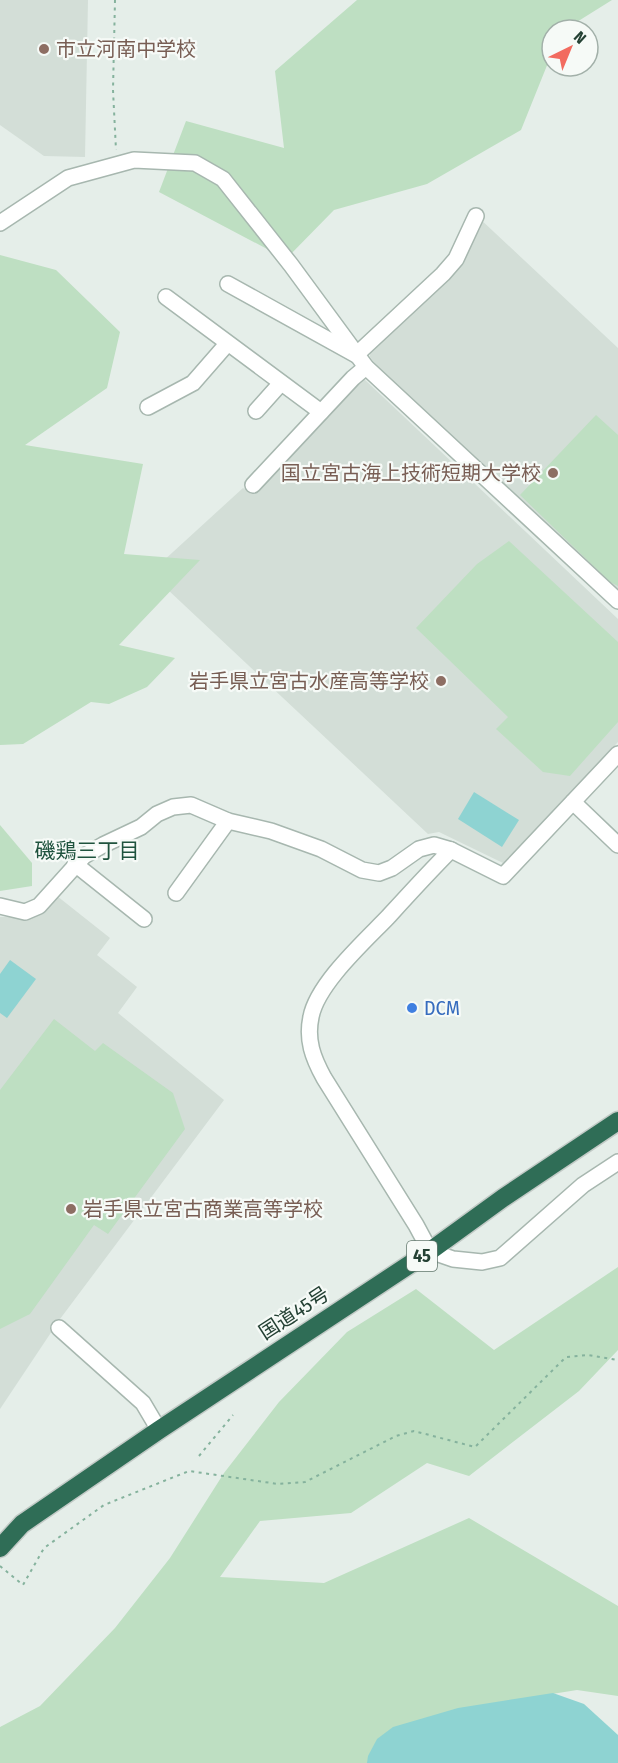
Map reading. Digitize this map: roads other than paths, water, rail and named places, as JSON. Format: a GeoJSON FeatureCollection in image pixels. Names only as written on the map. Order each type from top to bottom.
{"type":"FeatureCollection","features":[{"type":"Feature","properties":{"kind":"highway","name":"国道45号"},"geometry":{"type":"LineString","coordinates":[[0,1548],[22,1524],[159,1430],[430,1251],[502,1198],[618,1121]]}},
{"type":"Feature","properties":{"kind":"street"},"geometry":{"type":"LineString","coordinates":[[0,223],[68,178],[134,160],[195,164],[223,179],[291,265],[366,368],[618,601]]}},
{"type":"Feature","properties":{"kind":"street"},"geometry":{"type":"LineString","coordinates":[[356,355],[423,294],[456,259],[476,216]]}},
{"type":"Feature","properties":{"kind":"street"},"geometry":{"type":"LineString","coordinates":[[228,284],[356,355]]}},
{"type":"Feature","properties":{"kind":"street"},"geometry":{"type":"LineString","coordinates":[[166,297],[321,412]]}},
{"type":"Feature","properties":{"kind":"street"},"geometry":{"type":"LineString","coordinates":[[148,407],[193,383],[227,344]]}},
{"type":"Feature","properties":{"kind":"street"},"geometry":{"type":"LineString","coordinates":[[253,485],[321,412],[366,368]]}},
{"type":"Feature","properties":{"kind":"street"},"geometry":{"type":"LineString","coordinates":[[256,411],[281,383]]}},
{"type":"Feature","properties":{"kind":"street"},"geometry":{"type":"LineString","coordinates":[[0,906],[25,912],[39,906],[75,864],[103,845],[141,827],[157,814],[173,807],[191,805],[228,821],[321,849],[362,870],[378,873],[392,868],[419,849],[434,845],[451,850],[503,876],[618,754]]}},
{"type":"Feature","properties":{"kind":"street"},"geometry":{"type":"LineString","coordinates":[[573,802],[618,844]]}},
{"type":"Feature","properties":{"kind":"street"},"geometry":{"type":"LineString","coordinates":[[176,893],[228,821]]}},
{"type":"Feature","properties":{"kind":"street"},"geometry":{"type":"LineString","coordinates":[[451,850],[346,962],[323,990],[311,1015],[308,1038],[314,1060],[430,1251],[470,1262],[500,1258],[583,1185],[616,1166]]}},
{"type":"Feature","properties":{"kind":"street"},"geometry":{"type":"LineString","coordinates":[[75,864],[144,919]]}},
{"type":"Feature","properties":{"kind":"street"},"geometry":{"type":"LineString","coordinates":[[59,1328],[143,1404],[159,1430]]}},
{"type":"Feature","properties":{"kind":"water"},"geometry":{"type":"Polygon","coordinates":[[[474,792],[519,820],[502,847],[458,819],[474,792]]]}},
{"type":"Feature","properties":{"kind":"water"},"geometry":{"type":"Polygon","coordinates":[[[10,960],[36,979],[7,1018],[0,1013],[0,974],[10,960]]]}},
{"type":"Feature","properties":{"kind":"water"},"geometry":{"type":"Polygon","coordinates":[[[553,1693],[584,1704],[618,1735],[618,1763],[367,1763],[377,1739],[393,1727],[458,1708],[553,1693]]]}},
{"type":"Feature","properties":{"kind":"place","name":"市立河南中学校"},"geometry":{"type":"Point","coordinates":[44,49]}},
{"type":"Feature","properties":{"kind":"place","name":"国立宮古海上技術短期大学校"},"geometry":{"type":"Point","coordinates":[553,473]}},
{"type":"Feature","properties":{"kind":"place","name":"岩手県立宮古水産高等学校"},"geometry":{"type":"Point","coordinates":[441,681]}},
{"type":"Feature","properties":{"kind":"place","name":"DCM"},"geometry":{"type":"Point","coordinates":[412,1008]}},
{"type":"Feature","properties":{"kind":"place","name":"岩手県立宮古商業高等学校"},"geometry":{"type":"Point","coordinates":[71,1209]}},
{"type":"Feature","properties":{"kind":"district","name":"磯鶏三丁目"},"geometry":{"type":"Point","coordinates":[87,851]}}]}
